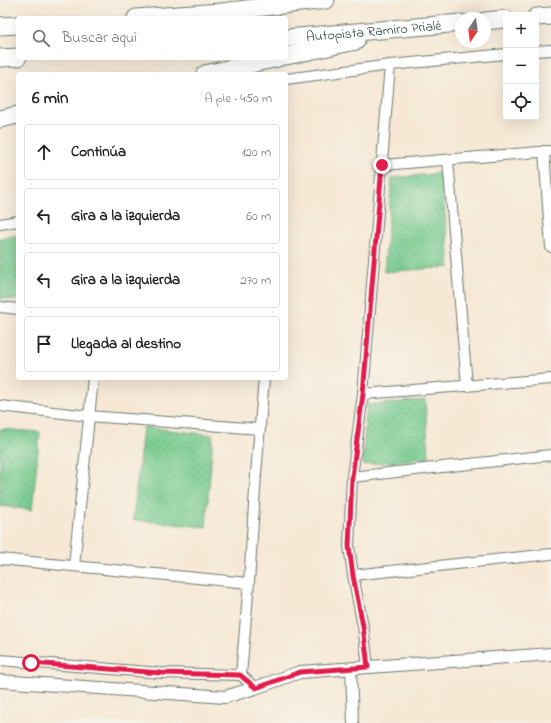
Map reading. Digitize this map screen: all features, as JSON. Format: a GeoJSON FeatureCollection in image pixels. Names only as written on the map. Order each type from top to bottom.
{"type":"FeatureCollection","features":[{"type":"Feature","properties":{"kind":"highway"},"geometry":{"type":"LineString","coordinates":[[164,16],[221,12],[326,0]]}},
{"type":"Feature","properties":{"kind":"highway"},"geometry":{"type":"LineString","coordinates":[[539,17],[551,16]]}},
{"type":"Feature","properties":{"kind":"highway"},"geometry":{"type":"LineString","coordinates":[[491,20],[503,19]]}},
{"type":"Feature","properties":{"kind":"highway","name":"Autopista Ramiro Prialé"},"geometry":{"type":"LineString","coordinates":[[288,38],[455,24]]}},
{"type":"Feature","properties":{"kind":"highway"},"geometry":{"type":"LineString","coordinates":[[0,26],[16,25]]}},
{"type":"Feature","properties":{"kind":"highway"},"geometry":{"type":"LineString","coordinates":[[288,56],[419,27]]}},
{"type":"Feature","properties":{"kind":"highway"},"geometry":{"type":"LineString","coordinates":[[0,58],[16,57]]}},
{"type":"Feature","properties":{"kind":"highway"},"geometry":{"type":"LineString","coordinates":[[214,72],[269,60]]}},
{"type":"Feature","properties":{"kind":"highway"},"geometry":{"type":"LineString","coordinates":[[0,119],[16,115]]}},
{"type":"Feature","properties":{"kind":"street"},"geometry":{"type":"LineString","coordinates":[[539,51],[551,50]]}},
{"type":"Feature","properties":{"kind":"street"},"geometry":{"type":"LineString","coordinates":[[288,79],[390,65],[503,54]]}},
{"type":"Feature","properties":{"kind":"street"},"geometry":{"type":"LineString","coordinates":[[368,667],[363,626],[353,576],[349,546],[352,477],[363,394],[390,65]]}},
{"type":"Feature","properties":{"kind":"street"},"geometry":{"type":"LineString","coordinates":[[0,124],[16,122]]}},
{"type":"Feature","properties":{"kind":"street"},"geometry":{"type":"LineString","coordinates":[[382,165],[547,151],[551,247]]}},
{"type":"Feature","properties":{"kind":"street"},"geometry":{"type":"LineString","coordinates":[[448,160],[467,386]]}},
{"type":"Feature","properties":{"kind":"street"},"geometry":{"type":"LineString","coordinates":[[0,224],[16,221]]}},
{"type":"Feature","properties":{"kind":"street"},"geometry":{"type":"LineString","coordinates":[[0,307],[16,309]]}},
{"type":"Feature","properties":{"kind":"street"},"geometry":{"type":"LineString","coordinates":[[363,394],[551,379]]}},
{"type":"Feature","properties":{"kind":"street"},"geometry":{"type":"LineString","coordinates":[[74,566],[93,380]]}},
{"type":"Feature","properties":{"kind":"street"},"geometry":{"type":"LineString","coordinates":[[240,675],[249,583],[264,380]]}},
{"type":"Feature","properties":{"kind":"street"},"geometry":{"type":"LineString","coordinates":[[0,406],[89,416],[260,429]]}},
{"type":"Feature","properties":{"kind":"street"},"geometry":{"type":"LineString","coordinates":[[352,477],[551,455]]}},
{"type":"Feature","properties":{"kind":"street"},"geometry":{"type":"LineString","coordinates":[[353,576],[551,554]]}},
{"type":"Feature","properties":{"kind":"street"},"geometry":{"type":"LineString","coordinates":[[0,559],[249,583]]}},
{"type":"Feature","properties":{"kind":"street"},"geometry":{"type":"LineString","coordinates":[[0,681],[225,697],[256,688],[300,672],[551,654]]}},
{"type":"Feature","properties":{"kind":"street"},"geometry":{"type":"LineString","coordinates":[[0,660],[161,673],[240,675],[256,688]]}},
{"type":"Feature","properties":{"kind":"street"},"geometry":{"type":"LineString","coordinates":[[351,668],[353,723]]}},
{"type":"Feature","properties":{"kind":"green space"},"geometry":{"type":"Polygon","coordinates":[[[441,173],[450,267],[384,272],[392,178],[441,173]]]}},
{"type":"Feature","properties":{"kind":"green space"},"geometry":{"type":"Polygon","coordinates":[[[16,235],[16,300],[0,298],[0,238],[16,235]]]}},
{"type":"Feature","properties":{"kind":"green space"},"geometry":{"type":"Polygon","coordinates":[[[425,400],[429,458],[362,465],[367,405],[425,400]]]}},
{"type":"Feature","properties":{"kind":"green space"},"geometry":{"type":"Polygon","coordinates":[[[143,427],[213,435],[206,527],[133,520],[143,427]]]}},
{"type":"Feature","properties":{"kind":"green space"},"geometry":{"type":"Polygon","coordinates":[[[0,429],[40,432],[32,510],[0,506],[0,429]]]}},
{"type":"Feature","properties":{"kind":"route"},"geometry":{"type":"LineString","coordinates":[[31,663],[161,673],[240,675],[256,688],[300,672],[368,667],[363,626],[353,576],[349,546],[352,477],[363,394],[382,165]]}}]}
